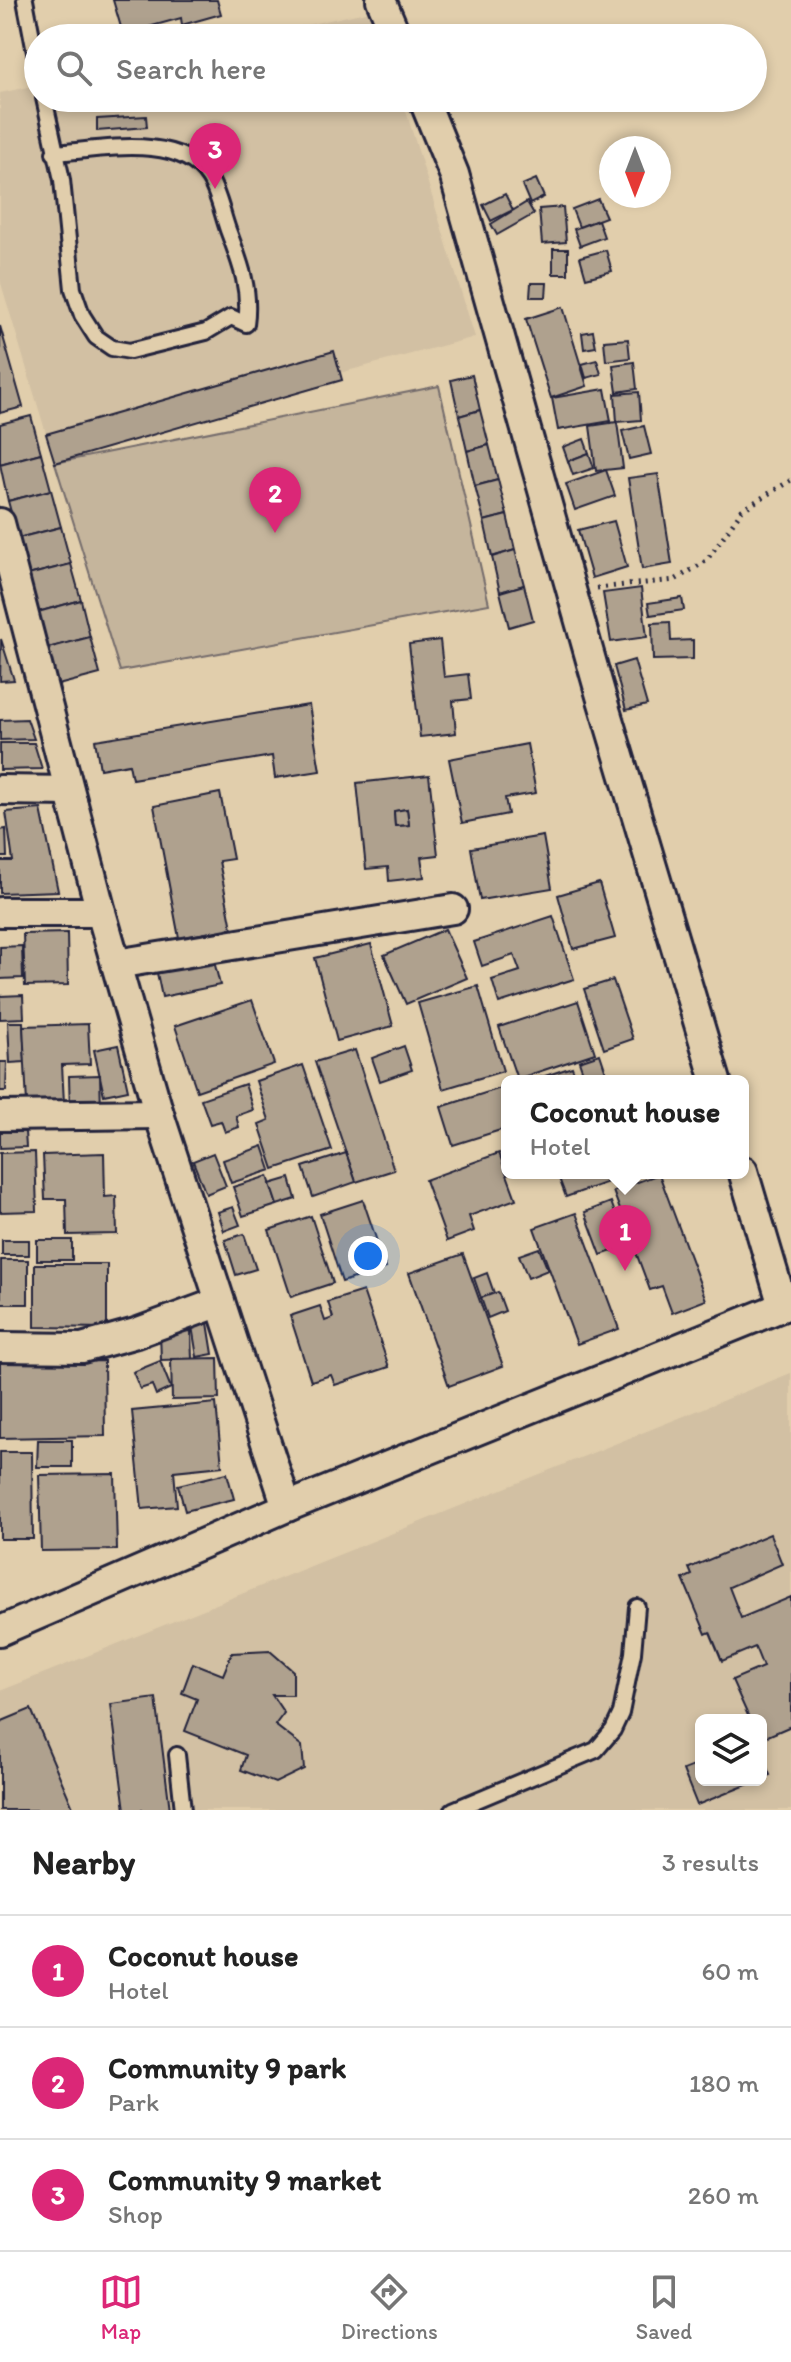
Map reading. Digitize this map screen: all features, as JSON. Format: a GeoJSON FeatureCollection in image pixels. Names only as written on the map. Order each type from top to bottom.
{"type":"FeatureCollection","features":[{"type":"Feature","properties":{"kind":"street"},"geometry":{"type":"LineString","coordinates":[[381,0],[391,24]]}},
{"type":"Feature","properties":{"kind":"street"},"geometry":{"type":"LineString","coordinates":[[429,112],[454,174],[714,1075]]}},
{"type":"Feature","properties":{"kind":"street"},"geometry":{"type":"LineString","coordinates":[[0,523],[7,576],[159,1114],[287,1507]]}},
{"type":"Feature","properties":{"kind":"street"},"geometry":{"type":"LineString","coordinates":[[0,790],[69,791]]}},
{"type":"Feature","properties":{"kind":"street"},"geometry":{"type":"LineString","coordinates":[[116,964],[453,909]]}},
{"type":"Feature","properties":{"kind":"street"},"geometry":{"type":"LineString","coordinates":[[0,912],[101,912]]}},
{"type":"Feature","properties":{"kind":"street"},"geometry":{"type":"LineString","coordinates":[[0,1116],[159,1114]]}},
{"type":"Feature","properties":{"kind":"street"},"geometry":{"type":"LineString","coordinates":[[0,1631],[287,1507],[787,1305],[746,1179]]}},
{"type":"Feature","properties":{"kind":"street"},"geometry":{"type":"LineString","coordinates":[[0,1347],[82,1348],[136,1333],[220,1302]]}},
{"type":"Feature","properties":{"kind":"lane"},"geometry":{"type":"LineString","coordinates":[[25,0],[30,24]]}},
{"type":"Feature","properties":{"kind":"lane"},"geometry":{"type":"LineString","coordinates":[[47,112],[54,153],[62,180],[73,289],[82,315],[96,337],[112,348],[130,351],[206,332],[231,317],[246,324],[249,303],[246,278],[210,179],[196,162],[173,151],[154,147],[54,153]]}},
{"type":"Feature","properties":{"kind":"lane"},"geometry":{"type":"LineString","coordinates":[[453,1810],[596,1750],[613,1730],[621,1713],[633,1653],[637,1607]]}},
{"type":"Feature","properties":{"kind":"lane"},"geometry":{"type":"LineString","coordinates":[[177,1755],[183,1810]]}},
{"type":"Feature","properties":{"kind":"path"},"geometry":{"type":"LineString","coordinates":[[572,591],[675,580],[706,561],[742,510],[791,480]]}},
{"type":"Feature","properties":{"kind":"shaded area"},"geometry":{"type":"Polygon","coordinates":[[[375,10],[379,24],[311,24],[375,10]]]}},
{"type":"Feature","properties":{"kind":"shaded area"},"geometry":{"type":"Polygon","coordinates":[[[24,88],[24,112],[406,112],[475,337],[51,450],[0,280],[0,93],[24,88]]]}},
{"type":"Feature","properties":{"kind":"shaded area"},"geometry":{"type":"Polygon","coordinates":[[[439,386],[489,604],[120,671],[55,463],[439,386]]]}},
{"type":"Feature","properties":{"kind":"shaded area"},"geometry":{"type":"Polygon","coordinates":[[[791,1373],[791,1810],[0,1810],[0,1691],[791,1373]]]}},
{"type":"Feature","properties":{"kind":"building"},"geometry":{"type":"Polygon","coordinates":[[[113,0],[217,0],[221,14],[186,24],[182,24],[181,18],[159,24],[120,24],[113,0]]]}},
{"type":"Feature","properties":{"kind":"building"},"geometry":{"type":"Polygon","coordinates":[[[146,116],[147,127],[97,131],[97,119],[146,116]]]}},
{"type":"Feature","properties":{"kind":"building"},"geometry":{"type":"Polygon","coordinates":[[[536,179],[544,197],[530,204],[522,185],[536,179]]]}},
{"type":"Feature","properties":{"kind":"building"},"geometry":{"type":"Polygon","coordinates":[[[505,194],[513,210],[491,221],[483,205],[505,194]]]}},
{"type":"Feature","properties":{"kind":"building"},"geometry":{"type":"Polygon","coordinates":[[[598,199],[599,208],[606,217],[579,227],[572,209],[598,199]]]}},
{"type":"Feature","properties":{"kind":"building"},"geometry":{"type":"Polygon","coordinates":[[[527,202],[534,214],[497,235],[491,224],[527,202]]]}},
{"type":"Feature","properties":{"kind":"building"},"geometry":{"type":"Polygon","coordinates":[[[563,207],[566,242],[542,244],[539,209],[563,207]]]}},
{"type":"Feature","properties":{"kind":"building"},"geometry":{"type":"Polygon","coordinates":[[[598,220],[604,237],[580,246],[574,229],[598,220]]]}},
{"type":"Feature","properties":{"kind":"building"},"geometry":{"type":"Polygon","coordinates":[[[553,249],[568,249],[568,274],[553,274],[553,249]]]}},
{"type":"Feature","properties":{"kind":"building"},"geometry":{"type":"Polygon","coordinates":[[[606,250],[612,271],[586,278],[580,257],[606,250]]]}},
{"type":"Feature","properties":{"kind":"building"},"geometry":{"type":"Polygon","coordinates":[[[531,283],[547,283],[546,297],[530,297],[531,283]]]}},
{"type":"Feature","properties":{"kind":"building"},"geometry":{"type":"Polygon","coordinates":[[[563,307],[587,386],[551,398],[526,319],[563,307]]]}},
{"type":"Feature","properties":{"kind":"building"},"geometry":{"type":"Polygon","coordinates":[[[0,326],[23,407],[0,413],[0,326]]]}},
{"type":"Feature","properties":{"kind":"building"},"geometry":{"type":"Polygon","coordinates":[[[593,331],[596,347],[584,349],[582,333],[593,331]]]}},
{"type":"Feature","properties":{"kind":"building"},"geometry":{"type":"Polygon","coordinates":[[[628,339],[630,358],[606,361],[604,341],[628,339]]]}},
{"type":"Feature","properties":{"kind":"building"},"geometry":{"type":"Polygon","coordinates":[[[334,351],[342,380],[55,463],[46,434],[334,351]]]}},
{"type":"Feature","properties":{"kind":"building"},"geometry":{"type":"Polygon","coordinates":[[[597,360],[601,374],[586,378],[582,364],[597,360]]]}},
{"type":"Feature","properties":{"kind":"building"},"geometry":{"type":"Polygon","coordinates":[[[634,362],[637,389],[617,392],[613,365],[634,362]]]}},
{"type":"Feature","properties":{"kind":"building"},"geometry":{"type":"Polygon","coordinates":[[[472,375],[480,410],[459,416],[451,380],[472,375]]]}},
{"type":"Feature","properties":{"kind":"building"},"geometry":{"type":"Polygon","coordinates":[[[605,389],[611,421],[558,430],[552,398],[605,389]]]}},
{"type":"Feature","properties":{"kind":"building"},"geometry":{"type":"Polygon","coordinates":[[[639,392],[641,420],[617,422],[615,394],[639,392]]]}},
{"type":"Feature","properties":{"kind":"building"},"geometry":{"type":"Polygon","coordinates":[[[480,410],[489,445],[467,451],[459,416],[480,410]]]}},
{"type":"Feature","properties":{"kind":"building"},"geometry":{"type":"Polygon","coordinates":[[[31,416],[41,453],[0,464],[0,424],[31,416]]]}},
{"type":"Feature","properties":{"kind":"building"},"geometry":{"type":"Polygon","coordinates":[[[617,422],[623,468],[596,471],[590,426],[617,422]]]}},
{"type":"Feature","properties":{"kind":"building"},"geometry":{"type":"Polygon","coordinates":[[[644,426],[651,454],[629,459],[622,431],[644,426]]]}},
{"type":"Feature","properties":{"kind":"building"},"geometry":{"type":"Polygon","coordinates":[[[584,439],[589,453],[568,461],[563,447],[584,439]]]}},
{"type":"Feature","properties":{"kind":"building"},"geometry":{"type":"Polygon","coordinates":[[[489,445],[498,480],[475,486],[467,451],[489,445]]]}},
{"type":"Feature","properties":{"kind":"building"},"geometry":{"type":"Polygon","coordinates":[[[41,453],[51,490],[8,501],[0,464],[41,453]]]}},
{"type":"Feature","properties":{"kind":"building"},"geometry":{"type":"Polygon","coordinates":[[[589,453],[594,468],[573,475],[568,461],[589,453]]]}},
{"type":"Feature","properties":{"kind":"building"},"geometry":{"type":"Polygon","coordinates":[[[606,470],[615,496],[575,510],[566,484],[606,470]]]}},
{"type":"Feature","properties":{"kind":"building"},"geometry":{"type":"Polygon","coordinates":[[[658,474],[672,564],[642,569],[628,478],[658,474]]]}},
{"type":"Feature","properties":{"kind":"building"},"geometry":{"type":"Polygon","coordinates":[[[498,480],[507,515],[484,521],[475,486],[498,480]]]}},
{"type":"Feature","properties":{"kind":"building"},"geometry":{"type":"Polygon","coordinates":[[[51,490],[61,527],[18,538],[8,501],[51,490]]]}},
{"type":"Feature","properties":{"kind":"building"},"geometry":{"type":"Polygon","coordinates":[[[507,515],[515,550],[492,557],[484,521],[507,515]]]}},
{"type":"Feature","properties":{"kind":"building"},"geometry":{"type":"Polygon","coordinates":[[[614,521],[627,567],[592,578],[578,530],[614,521]]]}},
{"type":"Feature","properties":{"kind":"building"},"geometry":{"type":"Polygon","coordinates":[[[61,527],[71,564],[28,575],[18,538],[61,527]]]}},
{"type":"Feature","properties":{"kind":"building"},"geometry":{"type":"Polygon","coordinates":[[[515,550],[524,585],[500,592],[492,557],[515,550]]]}},
{"type":"Feature","properties":{"kind":"building"},"geometry":{"type":"Polygon","coordinates":[[[71,564],[81,600],[38,612],[28,575],[71,564]]]}},
{"type":"Feature","properties":{"kind":"building"},"geometry":{"type":"Polygon","coordinates":[[[524,585],[533,620],[509,627],[500,592],[524,585]]]}},
{"type":"Feature","properties":{"kind":"building"},"geometry":{"type":"Polygon","coordinates":[[[641,588],[647,637],[611,642],[603,593],[641,588]]]}},
{"type":"Feature","properties":{"kind":"building"},"geometry":{"type":"Polygon","coordinates":[[[682,598],[684,610],[650,615],[648,603],[682,598]]]}},
{"type":"Feature","properties":{"kind":"building"},"geometry":{"type":"Polygon","coordinates":[[[81,600],[90,637],[48,648],[38,612],[81,600]]]}},
{"type":"Feature","properties":{"kind":"building"},"geometry":{"type":"Polygon","coordinates":[[[670,622],[671,641],[693,640],[693,659],[653,660],[652,623],[670,622]]]}},
{"type":"Feature","properties":{"kind":"building"},"geometry":{"type":"Polygon","coordinates":[[[90,637],[100,674],[58,685],[48,648],[90,637]]]}},
{"type":"Feature","properties":{"kind":"building"},"geometry":{"type":"Polygon","coordinates":[[[1,639],[14,680],[0,681],[1,639]]]}},
{"type":"Feature","properties":{"kind":"building"},"geometry":{"type":"Polygon","coordinates":[[[440,640],[444,677],[468,674],[471,699],[453,701],[456,733],[420,737],[409,644],[440,640]]]}},
{"type":"Feature","properties":{"kind":"building"},"geometry":{"type":"Polygon","coordinates":[[[634,660],[647,705],[626,710],[614,666],[634,660]]]}},
{"type":"Feature","properties":{"kind":"building"},"geometry":{"type":"Polygon","coordinates":[[[309,705],[320,771],[275,778],[272,756],[132,779],[129,764],[100,769],[95,740],[309,705]]]}},
{"type":"Feature","properties":{"kind":"building"},"geometry":{"type":"Polygon","coordinates":[[[27,719],[34,739],[0,740],[0,720],[27,719]]]}},
{"type":"Feature","properties":{"kind":"building"},"geometry":{"type":"Polygon","coordinates":[[[0,743],[34,743],[42,769],[0,770],[0,743]]]}},
{"type":"Feature","properties":{"kind":"building"},"geometry":{"type":"Polygon","coordinates":[[[527,744],[536,793],[505,798],[508,814],[462,823],[449,759],[527,744]]]}},
{"type":"Feature","properties":{"kind":"building"},"geometry":{"type":"Polygon","coordinates":[[[429,775],[438,855],[421,857],[424,877],[389,881],[388,867],[366,869],[357,783],[429,775]],[[407,809],[394,811],[395,826],[409,825],[407,809]]]}},
{"type":"Feature","properties":{"kind":"building"},"geometry":{"type":"Polygon","coordinates":[[[220,793],[233,859],[219,861],[232,928],[179,938],[154,806],[220,793]]]}},
{"type":"Feature","properties":{"kind":"building"},"geometry":{"type":"Polygon","coordinates":[[[41,809],[58,891],[0,893],[0,861],[13,861],[6,812],[41,809]]]}},
{"type":"Feature","properties":{"kind":"building"},"geometry":{"type":"Polygon","coordinates":[[[407,809],[409,825],[395,826],[394,811],[407,809]]]}},
{"type":"Feature","properties":{"kind":"building"},"geometry":{"type":"Polygon","coordinates":[[[6,829],[7,857],[0,857],[0,830],[6,829]]]}},
{"type":"Feature","properties":{"kind":"building"},"geometry":{"type":"Polygon","coordinates":[[[543,836],[552,888],[480,900],[471,848],[543,836]]]}},
{"type":"Feature","properties":{"kind":"building"},"geometry":{"type":"Polygon","coordinates":[[[599,883],[615,938],[573,949],[558,895],[599,883]]]}},
{"type":"Feature","properties":{"kind":"building"},"geometry":{"type":"Polygon","coordinates":[[[553,916],[574,979],[499,1003],[492,980],[520,971],[514,955],[482,966],[474,942],[553,916]]]}},
{"type":"Feature","properties":{"kind":"building"},"geometry":{"type":"Polygon","coordinates":[[[445,929],[467,978],[406,1004],[384,955],[445,929]]]}},
{"type":"Feature","properties":{"kind":"building"},"geometry":{"type":"Polygon","coordinates":[[[67,933],[68,985],[25,986],[23,934],[67,933]]]}},
{"type":"Feature","properties":{"kind":"building"},"geometry":{"type":"Polygon","coordinates":[[[371,944],[393,1026],[337,1041],[315,958],[371,944]]]}},
{"type":"Feature","properties":{"kind":"building"},"geometry":{"type":"Polygon","coordinates":[[[22,946],[23,978],[0,979],[0,947],[22,946]]]}},
{"type":"Feature","properties":{"kind":"building"},"geometry":{"type":"Polygon","coordinates":[[[214,961],[220,985],[162,997],[157,973],[214,961]]]}},
{"type":"Feature","properties":{"kind":"building"},"geometry":{"type":"Polygon","coordinates":[[[613,980],[633,1039],[604,1049],[584,989],[613,980]]]}},
{"type":"Feature","properties":{"kind":"building"},"geometry":{"type":"Polygon","coordinates":[[[478,986],[503,1071],[443,1089],[418,1003],[478,986]]]}},
{"type":"Feature","properties":{"kind":"building"},"geometry":{"type":"Polygon","coordinates":[[[23,995],[24,1018],[0,1019],[0,996],[23,995]]]}},
{"type":"Feature","properties":{"kind":"building"},"geometry":{"type":"Polygon","coordinates":[[[252,1000],[274,1064],[197,1091],[175,1026],[252,1000]]]}},
{"type":"Feature","properties":{"kind":"building"},"geometry":{"type":"Polygon","coordinates":[[[578,1001],[595,1053],[529,1075],[516,1075],[499,1027],[578,1001]]]}},
{"type":"Feature","properties":{"kind":"building"},"geometry":{"type":"Polygon","coordinates":[[[8,1022],[23,1022],[25,1062],[10,1063],[8,1022]]]}},
{"type":"Feature","properties":{"kind":"building"},"geometry":{"type":"Polygon","coordinates":[[[88,1024],[90,1064],[62,1065],[64,1103],[27,1104],[23,1026],[88,1024]]]}},
{"type":"Feature","properties":{"kind":"building"},"geometry":{"type":"Polygon","coordinates":[[[118,1045],[128,1090],[104,1095],[94,1050],[118,1045]]]}},
{"type":"Feature","properties":{"kind":"building"},"geometry":{"type":"Polygon","coordinates":[[[404,1046],[412,1070],[380,1081],[372,1058],[404,1046]]]}},
{"type":"Feature","properties":{"kind":"building"},"geometry":{"type":"Polygon","coordinates":[[[355,1050],[394,1170],[356,1182],[315,1062],[355,1050]]]}},
{"type":"Feature","properties":{"kind":"building"},"geometry":{"type":"Polygon","coordinates":[[[600,1054],[607,1075],[584,1075],[579,1061],[600,1054]]]}},
{"type":"Feature","properties":{"kind":"building"},"geometry":{"type":"Polygon","coordinates":[[[0,1062],[7,1062],[6,1091],[0,1091],[0,1062]]]}},
{"type":"Feature","properties":{"kind":"building"},"geometry":{"type":"Polygon","coordinates":[[[303,1065],[332,1150],[274,1169],[259,1124],[269,1120],[256,1081],[303,1065]]]}},
{"type":"Feature","properties":{"kind":"building"},"geometry":{"type":"Polygon","coordinates":[[[572,1067],[575,1075],[548,1075],[572,1067]]]}},
{"type":"Feature","properties":{"kind":"building"},"geometry":{"type":"Polygon","coordinates":[[[100,1075],[101,1110],[70,1111],[69,1076],[100,1075]]]}},
{"type":"Feature","properties":{"kind":"building"},"geometry":{"type":"Polygon","coordinates":[[[245,1084],[253,1110],[236,1116],[239,1127],[225,1132],[221,1121],[210,1124],[201,1099],[245,1084]]]}},
{"type":"Feature","properties":{"kind":"building"},"geometry":{"type":"Polygon","coordinates":[[[501,1088],[501,1130],[453,1145],[441,1107],[501,1088]]]}},
{"type":"Feature","properties":{"kind":"building"},"geometry":{"type":"Polygon","coordinates":[[[0,1132],[25,1132],[26,1147],[0,1148],[0,1132]]]}},
{"type":"Feature","properties":{"kind":"building"},"geometry":{"type":"Polygon","coordinates":[[[263,1146],[271,1170],[231,1183],[223,1160],[263,1146]]]}},
{"type":"Feature","properties":{"kind":"building"},"geometry":{"type":"Polygon","coordinates":[[[35,1152],[37,1211],[0,1212],[0,1153],[35,1152]]]}},
{"type":"Feature","properties":{"kind":"building"},"geometry":{"type":"Polygon","coordinates":[[[104,1153],[105,1197],[116,1196],[117,1234],[67,1235],[66,1199],[45,1199],[43,1155],[104,1153]]]}},
{"type":"Feature","properties":{"kind":"building"},"geometry":{"type":"Polygon","coordinates":[[[213,1153],[226,1186],[206,1194],[193,1161],[213,1153]]]}},
{"type":"Feature","properties":{"kind":"building"},"geometry":{"type":"Polygon","coordinates":[[[346,1153],[356,1182],[313,1197],[303,1167],[346,1153]]]}},
{"type":"Feature","properties":{"kind":"building"},"geometry":{"type":"Polygon","coordinates":[[[499,1153],[501,1179],[509,1179],[516,1199],[469,1216],[474,1231],[447,1241],[425,1180],[499,1153]]]}},
{"type":"Feature","properties":{"kind":"building"},"geometry":{"type":"Polygon","coordinates":[[[268,1176],[277,1205],[243,1216],[233,1187],[268,1176]]]}},
{"type":"Feature","properties":{"kind":"building"},"geometry":{"type":"Polygon","coordinates":[[[290,1178],[296,1199],[277,1205],[270,1184],[290,1178]]]}},
{"type":"Feature","properties":{"kind":"building"},"geometry":{"type":"Polygon","coordinates":[[[559,1179],[616,1179],[566,1197],[559,1179]]]}},
{"type":"Feature","properties":{"kind":"building"},"geometry":{"type":"Polygon","coordinates":[[[645,1179],[661,1179],[706,1300],[672,1313],[662,1286],[650,1290],[613,1191],[645,1179]]]}},
{"type":"Feature","properties":{"kind":"building"},"geometry":{"type":"Polygon","coordinates":[[[363,1200],[386,1268],[342,1282],[320,1214],[363,1200]]]}},
{"type":"Feature","properties":{"kind":"building"},"geometry":{"type":"Polygon","coordinates":[[[611,1202],[627,1246],[601,1255],[585,1212],[611,1202]]]}},
{"type":"Feature","properties":{"kind":"building"},"geometry":{"type":"Polygon","coordinates":[[[233,1207],[240,1225],[224,1231],[218,1212],[233,1207]]]}},
{"type":"Feature","properties":{"kind":"building"},"geometry":{"type":"Polygon","coordinates":[[[576,1213],[619,1329],[577,1344],[534,1228],[576,1213]]]}},
{"type":"Feature","properties":{"kind":"building"},"geometry":{"type":"Polygon","coordinates":[[[311,1216],[333,1283],[291,1297],[269,1230],[311,1216]]]}},
{"type":"Feature","properties":{"kind":"building"},"geometry":{"type":"Polygon","coordinates":[[[244,1234],[256,1269],[236,1275],[225,1240],[244,1234]]]}},
{"type":"Feature","properties":{"kind":"building"},"geometry":{"type":"Polygon","coordinates":[[[2,1240],[29,1240],[29,1255],[2,1255],[2,1240]]]}},
{"type":"Feature","properties":{"kind":"building"},"geometry":{"type":"Polygon","coordinates":[[[37,1240],[72,1240],[72,1260],[37,1260],[37,1240]]]}},
{"type":"Feature","properties":{"kind":"building"},"geometry":{"type":"Polygon","coordinates":[[[539,1248],[548,1270],[528,1278],[519,1255],[539,1248]]]}},
{"type":"Feature","properties":{"kind":"building"},"geometry":{"type":"Polygon","coordinates":[[[463,1254],[503,1366],[449,1386],[409,1273],[463,1254]]]}},
{"type":"Feature","properties":{"kind":"building"},"geometry":{"type":"Polygon","coordinates":[[[1,1260],[28,1260],[28,1304],[1,1304],[1,1260]]]}},
{"type":"Feature","properties":{"kind":"building"},"geometry":{"type":"Polygon","coordinates":[[[35,1264],[107,1264],[107,1328],[35,1327],[35,1264]]]}},
{"type":"Feature","properties":{"kind":"building"},"geometry":{"type":"Polygon","coordinates":[[[487,1273],[494,1293],[481,1298],[474,1278],[487,1273]]]}},
{"type":"Feature","properties":{"kind":"building"},"geometry":{"type":"Polygon","coordinates":[[[363,1291],[389,1367],[335,1385],[331,1375],[311,1381],[290,1316],[320,1306],[325,1321],[333,1318],[328,1302],[363,1291]]]}},
{"type":"Feature","properties":{"kind":"building"},"geometry":{"type":"Polygon","coordinates":[[[498,1292],[505,1311],[488,1318],[481,1298],[498,1292]]]}},
{"type":"Feature","properties":{"kind":"building"},"geometry":{"type":"Polygon","coordinates":[[[208,1323],[213,1354],[197,1357],[192,1326],[208,1323]]]}},
{"type":"Feature","properties":{"kind":"building"},"geometry":{"type":"Polygon","coordinates":[[[191,1331],[192,1359],[161,1360],[160,1332],[191,1331]]]}},
{"type":"Feature","properties":{"kind":"building"},"geometry":{"type":"Polygon","coordinates":[[[218,1358],[219,1399],[172,1400],[171,1359],[218,1358]]]}},
{"type":"Feature","properties":{"kind":"building"},"geometry":{"type":"Polygon","coordinates":[[[104,1361],[105,1436],[0,1438],[0,1362],[104,1361]]]}},
{"type":"Feature","properties":{"kind":"building"},"geometry":{"type":"Polygon","coordinates":[[[160,1361],[171,1388],[156,1395],[152,1385],[140,1389],[133,1372],[160,1361]]]}},
{"type":"Feature","properties":{"kind":"building"},"geometry":{"type":"Polygon","coordinates":[[[216,1403],[222,1466],[174,1471],[177,1506],[142,1509],[132,1411],[216,1403]]]}},
{"type":"Feature","properties":{"kind":"building"},"geometry":{"type":"Polygon","coordinates":[[[38,1440],[72,1440],[72,1467],[37,1467],[38,1440]]]}},
{"type":"Feature","properties":{"kind":"building"},"geometry":{"type":"Polygon","coordinates":[[[0,1452],[32,1452],[33,1539],[0,1539],[0,1452]]]}},
{"type":"Feature","properties":{"kind":"building"},"geometry":{"type":"Polygon","coordinates":[[[227,1473],[234,1499],[185,1511],[178,1485],[227,1473]]]}},
{"type":"Feature","properties":{"kind":"building"},"geometry":{"type":"Polygon","coordinates":[[[115,1474],[117,1550],[41,1551],[39,1475],[115,1474]]]}},
{"type":"Feature","properties":{"kind":"building"},"geometry":{"type":"Polygon","coordinates":[[[770,1534],[782,1564],[729,1587],[741,1618],[791,1597],[791,1726],[767,1736],[767,1714],[747,1714],[732,1680],[763,1667],[755,1647],[722,1661],[710,1632],[706,1634],[683,1579],[692,1575],[689,1568],[770,1534]]]}},
{"type":"Feature","properties":{"kind":"building"},"geometry":{"type":"Polygon","coordinates":[[[270,1651],[293,1671],[293,1695],[272,1695],[284,1713],[275,1725],[302,1746],[304,1769],[275,1783],[241,1770],[246,1755],[185,1731],[197,1699],[182,1693],[193,1663],[223,1675],[232,1653],[270,1651]]]}},
{"type":"Feature","properties":{"kind":"building"},"geometry":{"type":"Polygon","coordinates":[[[156,1698],[170,1810],[125,1810],[111,1704],[156,1698]]]}},
{"type":"Feature","properties":{"kind":"building"},"geometry":{"type":"Polygon","coordinates":[[[31,1709],[74,1810],[0,1810],[0,1722],[31,1709]]]}},
{"type":"Feature","properties":{"kind":"building"},"geometry":{"type":"Polygon","coordinates":[[[695,1765],[695,1786],[744,1786],[697,1805],[683,1770],[695,1765]]]}},
{"type":"Feature","properties":{"kind":"place","name":"Community 9 market"},"geometry":{"type":"Point","coordinates":[215,189]}},
{"type":"Feature","properties":{"kind":"place","name":"Community 9 park"},"geometry":{"type":"Point","coordinates":[275,533]}},
{"type":"Feature","properties":{"kind":"place","name":"Coconut house"},"geometry":{"type":"Point","coordinates":[625,1271]}}]}
